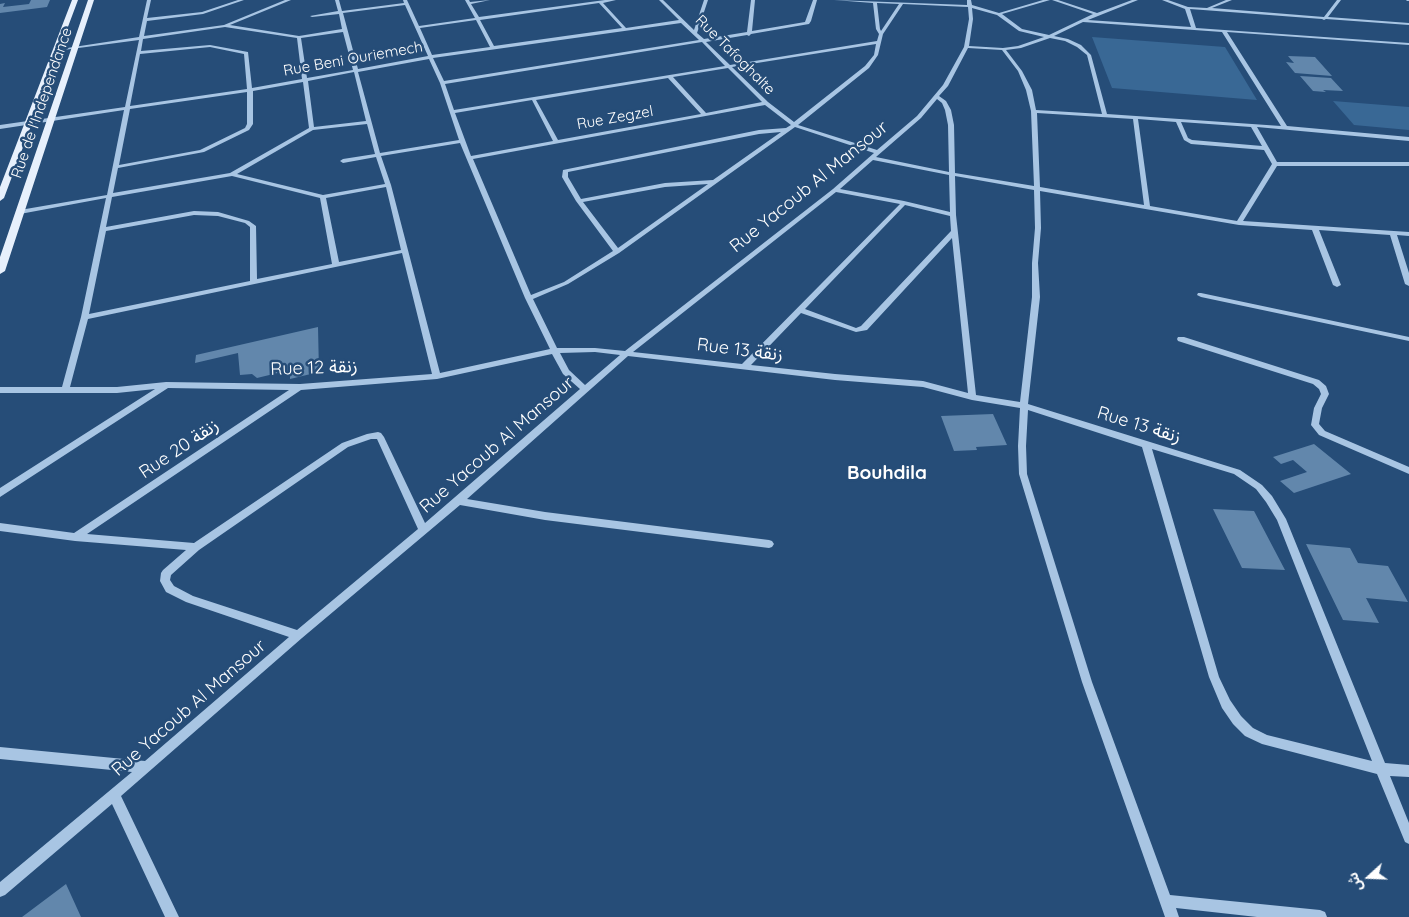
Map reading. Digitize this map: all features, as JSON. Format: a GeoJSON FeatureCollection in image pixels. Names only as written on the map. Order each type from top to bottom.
{"type":"FeatureCollection","features":[{"type":"Feature","properties":{"kind":"main road","name":"Rue de l'Independance"},"geometry":{"type":"LineString","coordinates":[[0,198],[75,0]]}},
{"type":"Feature","properties":{"kind":"main road","name":"Rue de l'Independance"},"geometry":{"type":"LineString","coordinates":[[0,271],[91,0]]}},
{"type":"Feature","properties":{"kind":"street"},"geometry":{"type":"LineString","coordinates":[[64,390],[85,317],[149,0]]}},
{"type":"Feature","properties":{"kind":"street"},"geometry":{"type":"LineString","coordinates":[[145,20],[203,13],[242,0]]}},
{"type":"Feature","properties":{"kind":"street"},"geometry":{"type":"LineString","coordinates":[[56,50],[225,26],[290,0]]}},
{"type":"Feature","properties":{"kind":"street"},"geometry":{"type":"LineString","coordinates":[[338,0],[437,376]]}},
{"type":"Feature","properties":{"kind":"street"},"geometry":{"type":"LineString","coordinates":[[488,0],[468,1],[493,48]]}},
{"type":"Feature","properties":{"kind":"street"},"geometry":{"type":"LineString","coordinates":[[418,27],[614,0]]}},
{"type":"Feature","properties":{"kind":"street","name":"Rue Tafoghalte"},"geometry":{"type":"LineString","coordinates":[[661,0],[766,103],[794,125],[876,156],[952,174],[1239,223],[1409,234]]}},
{"type":"Feature","properties":{"kind":"street"},"geometry":{"type":"LineString","coordinates":[[695,32],[706,0]]}},
{"type":"Feature","properties":{"kind":"street"},"geometry":{"type":"LineString","coordinates":[[749,35],[753,0]]}},
{"type":"Feature","properties":{"kind":"street"},"geometry":{"type":"LineString","coordinates":[[442,83],[749,35],[807,24],[814,0]]}},
{"type":"Feature","properties":{"kind":"street"},"geometry":{"type":"LineString","coordinates":[[836,0],[901,4],[970,3],[999,14],[1021,30],[1050,36],[1079,46],[1089,55],[1105,114]]}},
{"type":"Feature","properties":{"kind":"street"},"geometry":{"type":"LineString","coordinates":[[999,14],[1048,0]]}},
{"type":"Feature","properties":{"kind":"street"},"geometry":{"type":"LineString","coordinates":[[1054,0],[1097,14]]}},
{"type":"Feature","properties":{"kind":"street"},"geometry":{"type":"LineString","coordinates":[[966,47],[1002,49],[1018,47],[1050,36],[1097,14],[1136,0]]}},
{"type":"Feature","properties":{"kind":"street"},"geometry":{"type":"LineString","coordinates":[[1164,0],[1187,8],[1409,24]]}},
{"type":"Feature","properties":{"kind":"street"},"geometry":{"type":"LineString","coordinates":[[1206,9],[1230,0]]}},
{"type":"Feature","properties":{"kind":"street"},"geometry":{"type":"LineString","coordinates":[[1324,19],[1339,0]]}},
{"type":"Feature","properties":{"kind":"street"},"geometry":{"type":"LineString","coordinates":[[312,16],[406,2],[442,83],[469,158],[553,351],[566,372],[585,389]]}},
{"type":"Feature","properties":{"kind":"street"},"geometry":{"type":"LineString","coordinates":[[600,2],[624,28]]}},
{"type":"Feature","properties":{"kind":"street"},"geometry":{"type":"LineString","coordinates":[[875,2],[878,29],[881,34]]}},
{"type":"Feature","properties":{"kind":"street","name":"Rue Yacoub Al Mansour"},"geometry":{"type":"LineString","coordinates":[[0,890],[147,767],[298,635],[458,502],[627,353],[835,190],[919,117],[937,97],[966,47],[970,32],[970,3]]}},
{"type":"Feature","properties":{"kind":"street"},"geometry":{"type":"LineString","coordinates":[[529,298],[566,282],[616,252],[794,125],[867,67],[876,55],[881,34],[901,4]]}},
{"type":"Feature","properties":{"kind":"street"},"geometry":{"type":"LineString","coordinates":[[1187,8],[1194,29]]}},
{"type":"Feature","properties":{"kind":"street","name":"Rue Beni Ouriemech"},"geometry":{"type":"LineString","coordinates":[[0,127],[250,90],[430,57],[683,21]]}},
{"type":"Feature","properties":{"kind":"street"},"geometry":{"type":"LineString","coordinates":[[1083,21],[1409,44]]}},
{"type":"Feature","properties":{"kind":"street"},"geometry":{"type":"LineString","coordinates":[[225,26],[299,36],[346,30]]}},
{"type":"Feature","properties":{"kind":"street"},"geometry":{"type":"LineString","coordinates":[[1224,32],[1284,128]]}},
{"type":"Feature","properties":{"kind":"street"},"geometry":{"type":"LineString","coordinates":[[299,36],[312,129]]}},
{"type":"Feature","properties":{"kind":"street"},"geometry":{"type":"LineString","coordinates":[[452,112],[878,42]]}},
{"type":"Feature","properties":{"kind":"street"},"geometry":{"type":"LineString","coordinates":[[116,167],[202,151],[239,134],[250,124],[247,55],[242,51],[202,46],[138,53]]}},
{"type":"Feature","properties":{"kind":"street"},"geometry":{"type":"LineString","coordinates":[[1002,49],[1020,71],[1029,90],[1034,111],[1038,228],[1036,297],[1024,406],[1023,464],[1029,496],[1087,682],[1168,901],[1172,917]]}},
{"type":"Feature","properties":{"kind":"street"},"geometry":{"type":"LineString","coordinates":[[669,76],[704,114]]}},
{"type":"Feature","properties":{"kind":"street"},"geometry":{"type":"LineString","coordinates":[[937,97],[944,102],[948,110],[950,125],[953,214],[972,397]]}},
{"type":"Feature","properties":{"kind":"street"},"geometry":{"type":"LineString","coordinates":[[533,98],[556,142]]}},
{"type":"Feature","properties":{"kind":"street","name":"Rue Zegzel"},"geometry":{"type":"LineString","coordinates":[[469,158],[766,103]]}},
{"type":"Feature","properties":{"kind":"street"},"geometry":{"type":"LineString","coordinates":[[1034,111],[1105,114],[1178,121],[1253,125],[1409,139]]}},
{"type":"Feature","properties":{"kind":"street"},"geometry":{"type":"LineString","coordinates":[[1135,117],[1146,206]]}},
{"type":"Feature","properties":{"kind":"street"},"geometry":{"type":"LineString","coordinates":[[1178,121],[1186,139],[1191,142],[1266,148]]}},
{"type":"Feature","properties":{"kind":"street"},"geometry":{"type":"LineString","coordinates":[[20,212],[232,174],[312,129],[370,122]]}},
{"type":"Feature","properties":{"kind":"street"},"geometry":{"type":"LineString","coordinates":[[1253,125],[1275,164]]}},
{"type":"Feature","properties":{"kind":"street"},"geometry":{"type":"LineString","coordinates":[[616,252],[579,201],[565,177],[565,172],[759,132],[787,130]]}},
{"type":"Feature","properties":{"kind":"street"},"geometry":{"type":"LineString","coordinates":[[343,162],[462,141]]}},
{"type":"Feature","properties":{"kind":"street"},"geometry":{"type":"LineString","coordinates":[[1275,164],[1409,164]]}},
{"type":"Feature","properties":{"kind":"street"},"geometry":{"type":"LineString","coordinates":[[1239,223],[1275,164]]}},
{"type":"Feature","properties":{"kind":"street"},"geometry":{"type":"LineString","coordinates":[[232,174],[323,196],[388,185]]}},
{"type":"Feature","properties":{"kind":"street"},"geometry":{"type":"LineString","coordinates":[[579,201],[665,185],[716,182]]}},
{"type":"Feature","properties":{"kind":"street"},"geometry":{"type":"LineString","coordinates":[[835,190],[953,214]]}},
{"type":"Feature","properties":{"kind":"street"},"geometry":{"type":"LineString","coordinates":[[323,196],[336,265]]}},
{"type":"Feature","properties":{"kind":"street"},"geometry":{"type":"LineString","coordinates":[[744,367],[904,203]]}},
{"type":"Feature","properties":{"kind":"street"},"geometry":{"type":"LineString","coordinates":[[103,230],[194,213],[218,214],[247,222],[253,226],[254,231],[253,282]]}},
{"type":"Feature","properties":{"kind":"street"},"geometry":{"type":"LineString","coordinates":[[1315,228],[1337,285]]}},
{"type":"Feature","properties":{"kind":"street"},"geometry":{"type":"LineString","coordinates":[[800,310],[856,330],[864,328],[955,231]]}},
{"type":"Feature","properties":{"kind":"street"},"geometry":{"type":"LineString","coordinates":[[1393,233],[1409,284]]}},
{"type":"Feature","properties":{"kind":"street"},"geometry":{"type":"LineString","coordinates":[[85,317],[404,251]]}},
{"type":"Feature","properties":{"kind":"street"},"geometry":{"type":"LineString","coordinates":[[1202,295],[1409,339]]}},
{"type":"Feature","properties":{"kind":"street"},"geometry":{"type":"LineString","coordinates":[[1181,339],[1316,382],[1323,388],[1325,394],[1318,408],[1315,425],[1322,433],[1409,471]]}},
{"type":"Feature","properties":{"kind":"street","name":"Rue 12 زنقة"},"geometry":{"type":"LineString","coordinates":[[0,390],[118,390],[166,385],[300,387],[437,376],[553,351],[580,349],[627,353]]}},
{"type":"Feature","properties":{"kind":"street","name":"Rue 13 زنقة"},"geometry":{"type":"LineString","coordinates":[[627,353],[744,367],[923,384],[972,397],[1024,406],[1237,472],[1259,487],[1270,498],[1281,519],[1409,838]]}},
{"type":"Feature","properties":{"kind":"street"},"geometry":{"type":"LineString","coordinates":[[0,493],[166,385]]}},
{"type":"Feature","properties":{"kind":"street","name":"Rue 20 زنقة"},"geometry":{"type":"LineString","coordinates":[[75,537],[300,387]]}},
{"type":"Feature","properties":{"kind":"street"},"geometry":{"type":"LineString","coordinates":[[298,635],[190,599],[170,589],[164,581],[166,573],[196,547],[345,445],[361,438],[376,435],[378,435],[383,443],[423,530]]}},
{"type":"Feature","properties":{"kind":"street"},"geometry":{"type":"LineString","coordinates":[[1146,445],[1214,677],[1226,704],[1237,720],[1249,732],[1266,740],[1380,769],[1409,772]]}},
{"type":"Feature","properties":{"kind":"street"},"geometry":{"type":"LineString","coordinates":[[458,502],[544,516],[769,544]]}},
{"type":"Feature","properties":{"kind":"street"},"geometry":{"type":"LineString","coordinates":[[0,527],[75,537],[196,547]]}},
{"type":"Feature","properties":{"kind":"street"},"geometry":{"type":"LineString","coordinates":[[0,753],[147,767]]}},
{"type":"Feature","properties":{"kind":"street"},"geometry":{"type":"LineString","coordinates":[[114,794],[172,917]]}},
{"type":"Feature","properties":{"kind":"street"},"geometry":{"type":"LineString","coordinates":[[1168,901],[1320,917]]}},
{"type":"Feature","properties":{"kind":"shaded area"},"geometry":{"type":"Polygon","coordinates":[[[1092,37],[1225,47],[1257,100],[1112,88],[1092,37]]]}},
{"type":"Feature","properties":{"kind":"shaded area"},"geometry":{"type":"Polygon","coordinates":[[[1333,101],[1409,107],[1409,130],[1354,125],[1333,101]]]}},
{"type":"Feature","properties":{"kind":"building"},"geometry":{"type":"Polygon","coordinates":[[[31,0],[50,0],[47,7],[0,13],[0,4],[5,3],[3,7],[29,4],[31,0]]]}},
{"type":"Feature","properties":{"kind":"building"},"geometry":{"type":"Polygon","coordinates":[[[1288,56],[1315,57],[1332,76],[1295,73],[1286,62],[1294,63],[1288,56]]]}},
{"type":"Feature","properties":{"kind":"building"},"geometry":{"type":"Polygon","coordinates":[[[1300,76],[1331,78],[1343,91],[1313,91],[1300,76]]]}},
{"type":"Feature","properties":{"kind":"building"},"geometry":{"type":"Polygon","coordinates":[[[318,327],[319,372],[290,379],[290,370],[257,378],[252,374],[240,375],[238,353],[195,363],[196,355],[318,327]]]}},
{"type":"Feature","properties":{"kind":"building"},"geometry":{"type":"Polygon","coordinates":[[[993,414],[1007,445],[976,447],[977,450],[954,451],[941,416],[993,414]]]}},
{"type":"Feature","properties":{"kind":"building"},"geometry":{"type":"Polygon","coordinates":[[[1314,444],[1351,474],[1294,493],[1280,481],[1307,472],[1293,460],[1281,464],[1273,457],[1314,444]]]}},
{"type":"Feature","properties":{"kind":"building"},"geometry":{"type":"Polygon","coordinates":[[[1213,509],[1254,511],[1285,570],[1242,568],[1213,509]]]}},
{"type":"Feature","properties":{"kind":"building"},"geometry":{"type":"Polygon","coordinates":[[[1306,544],[1350,548],[1358,563],[1388,566],[1408,602],[1366,598],[1379,623],[1343,620],[1306,544]]]}},
{"type":"Feature","properties":{"kind":"building"},"geometry":{"type":"Polygon","coordinates":[[[66,884],[81,917],[22,917],[66,884]]]}},
{"type":"Feature","properties":{"kind":"district","name":"Bouhdila"},"geometry":{"type":"Point","coordinates":[887,473]}}]}
